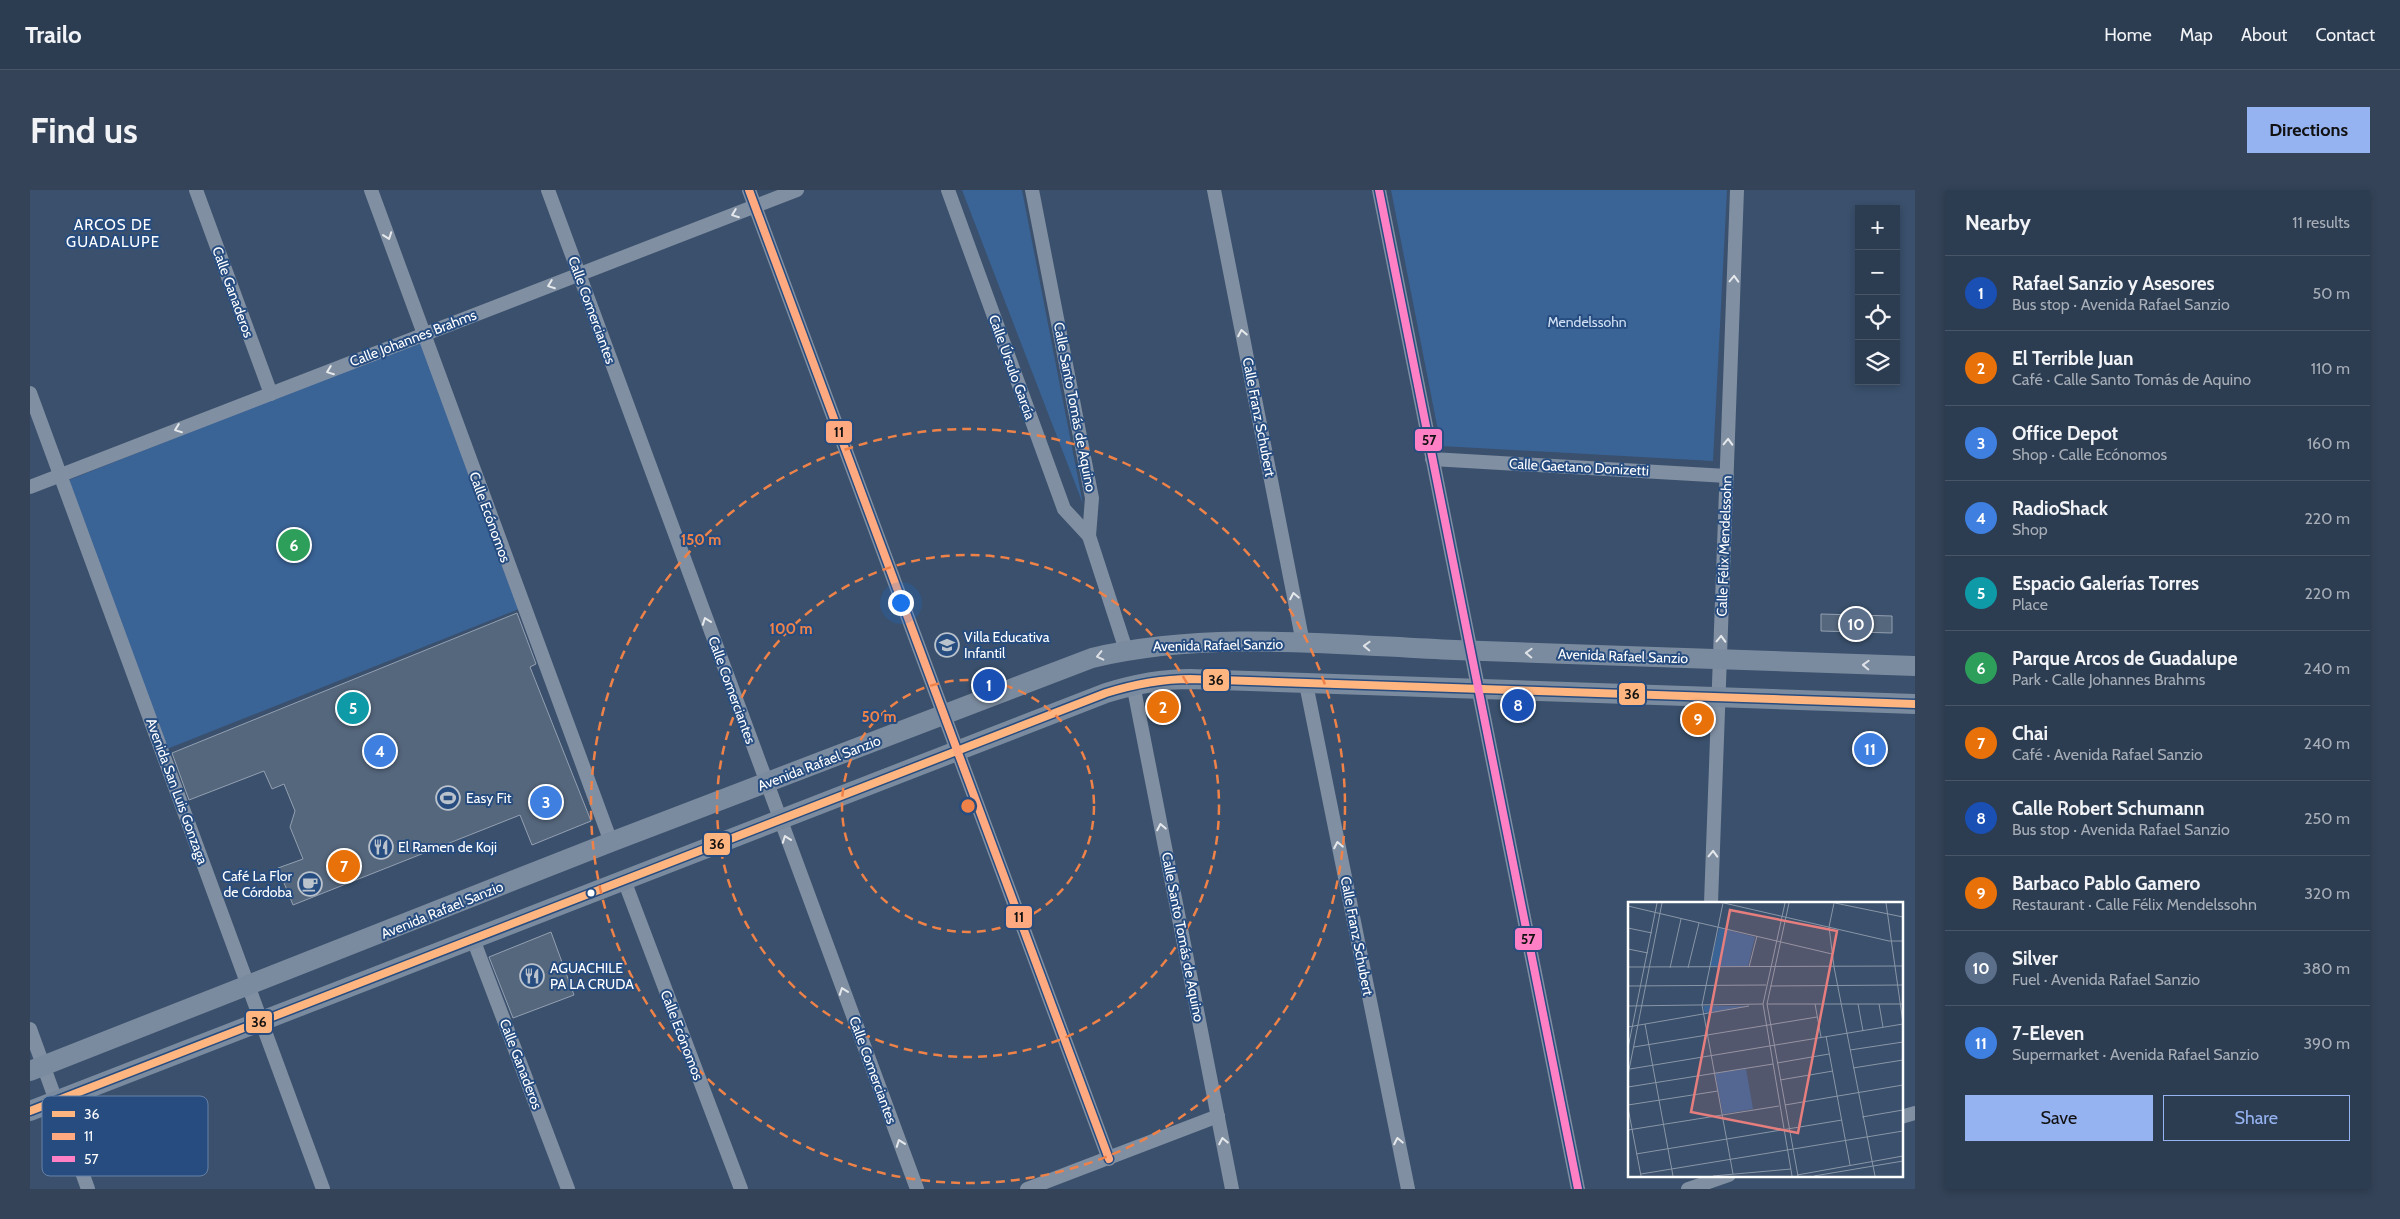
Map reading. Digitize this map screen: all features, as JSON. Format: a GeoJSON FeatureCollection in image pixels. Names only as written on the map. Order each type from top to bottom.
{"type":"FeatureCollection","features":[{"type":"Feature","properties":{"kind":"main road","name":"Avenida Rafael Sanzio"},"geometry":{"type":"LineString","coordinates":[[37,1068],[611,842],[1092,658],[1126,650],[1184,644],[1304,644],[1915,666]]}},
{"type":"Feature","properties":{"kind":"main road"},"geometry":{"type":"LineString","coordinates":[[70,1096],[1133,684],[1160,679],[1190,679],[1915,704]]}},
{"type":"Feature","properties":{"kind":"main road"},"geometry":{"type":"LineString","coordinates":[[30,1111],[42,1107]]}},
{"type":"Feature","properties":{"kind":"street","name":"Calle Ganaderos"},"geometry":{"type":"LineString","coordinates":[[196,190],[271,394]]}},
{"type":"Feature","properties":{"kind":"street","name":"Calle Ecónomos"},"geometry":{"type":"LineString","coordinates":[[371,190],[611,842]]}},
{"type":"Feature","properties":{"kind":"street","name":"Calle Comerciantes"},"geometry":{"type":"LineString","coordinates":[[548,190],[779,820],[917,1189]]}},
{"type":"Feature","properties":{"kind":"street"},"geometry":{"type":"LineString","coordinates":[[749,190],[1109,1159]]}},
{"type":"Feature","properties":{"kind":"street","name":"Calle Johannes Brahms"},"geometry":{"type":"LineString","coordinates":[[30,487],[797,190]]}},
{"type":"Feature","properties":{"kind":"street","name":"Calle Úrsulo García"},"geometry":{"type":"LineString","coordinates":[[948,190],[1064,508],[1089,536]]}},
{"type":"Feature","properties":{"kind":"street","name":"Calle Santo Tomás de Aquino"},"geometry":{"type":"LineString","coordinates":[[1032,190],[1092,498],[1089,536],[1126,650]]}},
{"type":"Feature","properties":{"kind":"street","name":"Calle Franz Schubert"},"geometry":{"type":"LineString","coordinates":[[1214,190],[1304,644]]}},
{"type":"Feature","properties":{"kind":"street"},"geometry":{"type":"LineString","coordinates":[[1379,190],[1469,650],[1578,1189]]}},
{"type":"Feature","properties":{"kind":"street","name":"Calle Félix Mendelssohn"},"geometry":{"type":"LineString","coordinates":[[1711,902],[1737,190]]}},
{"type":"Feature","properties":{"kind":"street","name":"Avenida San Luis Gonzaga"},"geometry":{"type":"LineString","coordinates":[[30,393],[323,1189]]}},
{"type":"Feature","properties":{"kind":"street","name":"Calle Gaetano Donizetti"},"geometry":{"type":"LineString","coordinates":[[1432,459],[1727,476]]}},
{"type":"Feature","properties":{"kind":"street","name":"Calle Santo Tomás de Aquino"},"geometry":{"type":"LineString","coordinates":[[1133,684],[1232,1189]]}},
{"type":"Feature","properties":{"kind":"street","name":"Calle Franz Schubert"},"geometry":{"type":"LineString","coordinates":[[1306,684],[1408,1189]]}},
{"type":"Feature","properties":{"kind":"street","name":"Calle Ecónomos"},"geometry":{"type":"LineString","coordinates":[[624,880],[741,1189]]}},
{"type":"Feature","properties":{"kind":"street","name":"Calle Ganaderos"},"geometry":{"type":"LineString","coordinates":[[473,939],[568,1189]]}},
{"type":"Feature","properties":{"kind":"street"},"geometry":{"type":"LineString","coordinates":[[30,1029],[37,1068],[54,1096]]}},
{"type":"Feature","properties":{"kind":"street"},"geometry":{"type":"LineString","coordinates":[[1902,1117],[1915,1113]]}},
{"type":"Feature","properties":{"kind":"street"},"geometry":{"type":"LineString","coordinates":[[1027,1189],[1218,1116]]}},
{"type":"Feature","properties":{"kind":"street"},"geometry":{"type":"LineString","coordinates":[[83,1176],[88,1189]]}},
{"type":"Feature","properties":{"kind":"street"},"geometry":{"type":"LineString","coordinates":[[1696,1183],[1725,1176]]}},
{"type":"Feature","properties":{"kind":"green space"},"geometry":{"type":"Polygon","coordinates":[[[962,190],[1022,190],[1083,504],[962,190]]]}},
{"type":"Feature","properties":{"kind":"green space","name":"Mendelssohn"},"geometry":{"type":"Polygon","coordinates":[[[1391,190],[1727,190],[1713,461],[1441,446],[1391,190]]]}},
{"type":"Feature","properties":{"kind":"green space"},"geometry":{"type":"Polygon","coordinates":[[[422,340],[519,609],[167,749],[69,480],[422,340]]]}},
{"type":"Feature","properties":{"kind":"building"},"geometry":{"type":"Polygon","coordinates":[[[517,613],[536,664],[530,667],[591,821],[532,845],[520,815],[293,905],[278,868],[303,859],[290,827],[295,811],[284,784],[272,789],[264,771],[189,800],[172,753],[517,613]]]}},
{"type":"Feature","properties":{"kind":"building"},"geometry":{"type":"Polygon","coordinates":[[[1821,614],[1892,616],[1892,633],[1821,631],[1821,614]]]}},
{"type":"Feature","properties":{"kind":"building","name":"AGUACHILE PA LA CRUDA"},"geometry":{"type":"Polygon","coordinates":[[[551,932],[574,995],[513,1018],[489,957],[551,932]]]}},
{"type":"Feature","properties":{"kind":"transit line","name":"11"},"geometry":{"type":"LineString","coordinates":[[749,190],[1109,1159]]}},
{"type":"Feature","properties":{"kind":"transit line","name":"57"},"geometry":{"type":"LineString","coordinates":[[1379,190],[1578,1189]]}},
{"type":"Feature","properties":{"kind":"transit line","name":"36"},"geometry":{"type":"LineString","coordinates":[[69,1096],[1106,693],[1137,685],[1158,681],[1190,679],[1915,704]]}},
{"type":"Feature","properties":{"kind":"transit line","name":"36"},"geometry":{"type":"LineString","coordinates":[[30,1111],[42,1106]]}},
{"type":"Feature","properties":{"kind":"place","name":"Parque Arcos de Guadalupe"},"geometry":{"type":"Point","coordinates":[294,545]}},
{"type":"Feature","properties":{"kind":"place","name":"Silver"},"geometry":{"type":"Point","coordinates":[1856,624]}},
{"type":"Feature","properties":{"kind":"place","name":"Villa Educativa Infantil"},"geometry":{"type":"Point","coordinates":[947,645]}},
{"type":"Feature","properties":{"kind":"place","name":"Rafael Sanzio y Asesores"},"geometry":{"type":"Point","coordinates":[989,685]}},
{"type":"Feature","properties":{"kind":"place","name":"Calle Robert Schumann"},"geometry":{"type":"Point","coordinates":[1518,705]}},
{"type":"Feature","properties":{"kind":"place","name":"El Terrible Juan"},"geometry":{"type":"Point","coordinates":[1163,707]}},
{"type":"Feature","properties":{"kind":"place","name":"Espacio Galerías Torres"},"geometry":{"type":"Point","coordinates":[353,708]}},
{"type":"Feature","properties":{"kind":"place","name":"Barbaco Pablo Gamero"},"geometry":{"type":"Point","coordinates":[1698,719]}},
{"type":"Feature","properties":{"kind":"place","name":"7-Eleven"},"geometry":{"type":"Point","coordinates":[1870,749]}},
{"type":"Feature","properties":{"kind":"place","name":"RadioShack"},"geometry":{"type":"Point","coordinates":[380,751]}},
{"type":"Feature","properties":{"kind":"place","name":"Easy Fit"},"geometry":{"type":"Point","coordinates":[448,798]}},
{"type":"Feature","properties":{"kind":"place","name":"Office Depot"},"geometry":{"type":"Point","coordinates":[546,802]}},
{"type":"Feature","properties":{"kind":"place","name":"El Ramen de Koji"},"geometry":{"type":"Point","coordinates":[381,847]}},
{"type":"Feature","properties":{"kind":"place","name":"Chai"},"geometry":{"type":"Point","coordinates":[344,866]}},
{"type":"Feature","properties":{"kind":"place","name":"Café La Flor de Córdoba"},"geometry":{"type":"Point","coordinates":[310,884]}},
{"type":"Feature","properties":{"kind":"place","name":"AGUACHILE PA LA CRUDA"},"geometry":{"type":"Point","coordinates":[532,976]}},
{"type":"Feature","properties":{"kind":"district","name":"ARCOS DE GUADALUPE"},"geometry":{"type":"Point","coordinates":[113,234]}}]}
